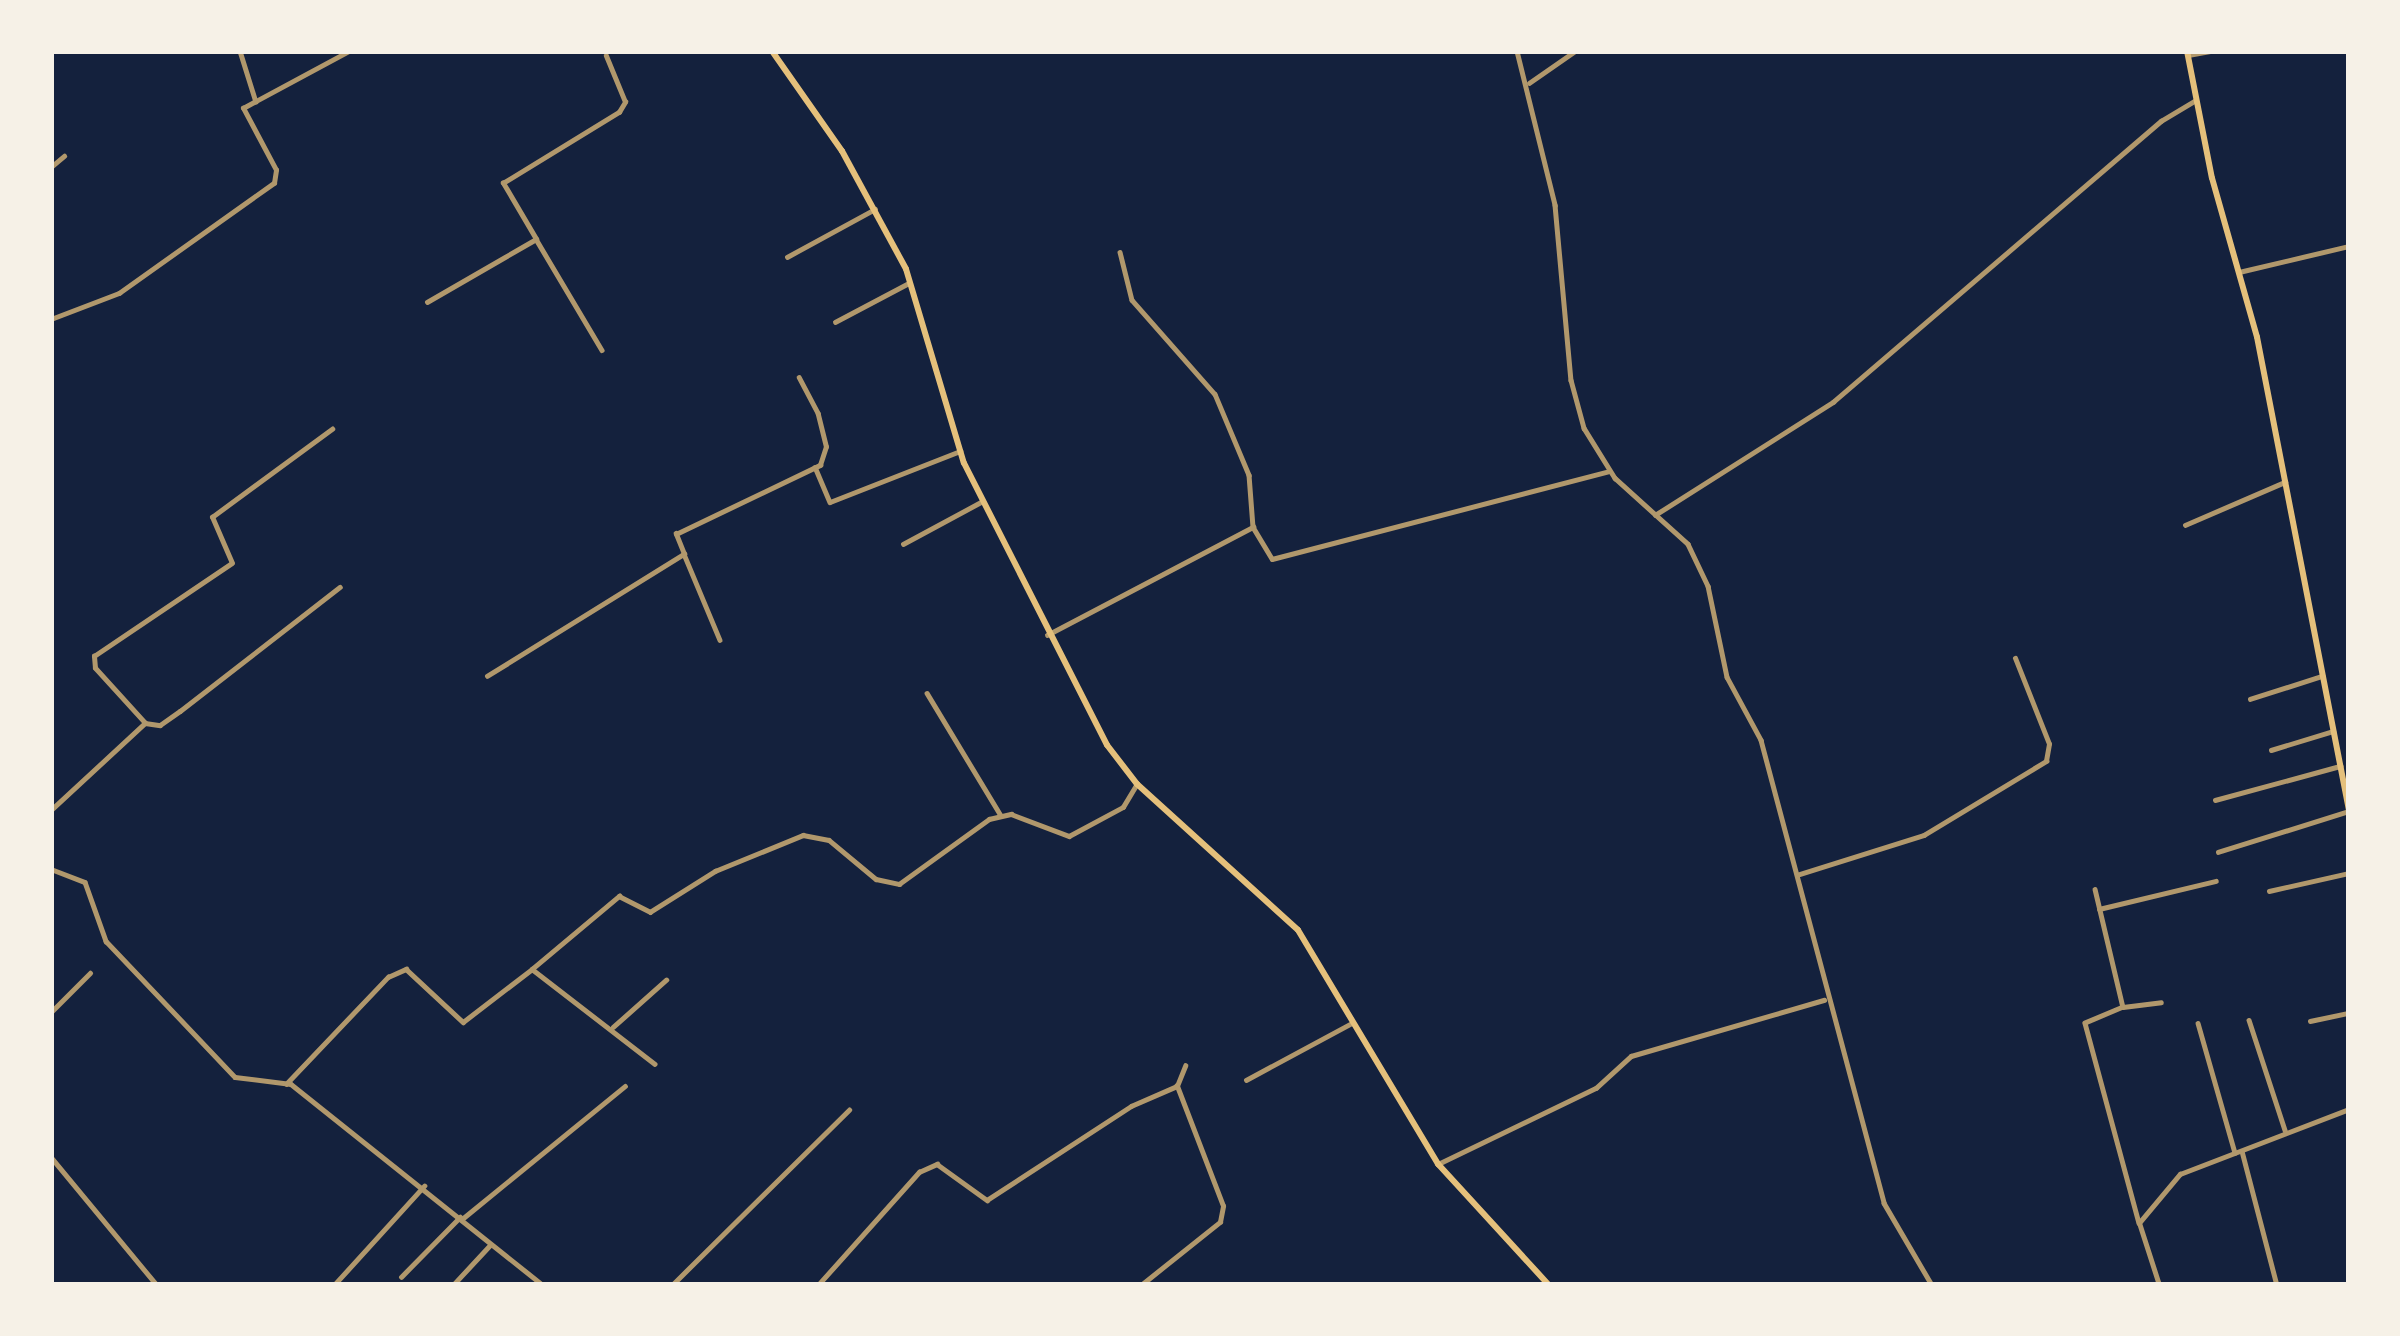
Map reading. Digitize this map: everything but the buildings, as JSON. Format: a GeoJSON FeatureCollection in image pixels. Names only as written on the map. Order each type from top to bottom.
{"type":"FeatureCollection","features":[{"type":"Feature","properties":{"kind":"main road"},"geometry":{"type":"LineString","coordinates":[[772,51],[875,209],[912,282],[960,451],[981,502],[1107,745],[1137,784],[1274,903],[1438,1164],[1549,1285]]}},
{"type":"Feature","properties":{"kind":"main road"},"geometry":{"type":"LineString","coordinates":[[2188,53],[2194,101],[2239,272],[2285,482],[2349,810]]}},
{"type":"Feature","properties":{"kind":"street"},"geometry":{"type":"LineString","coordinates":[[240,51],[256,102]]}},
{"type":"Feature","properties":{"kind":"street"},"geometry":{"type":"LineString","coordinates":[[51,319],[119,293],[274,183],[276,170],[242,116],[256,102],[349,51]]}},
{"type":"Feature","properties":{"kind":"street"},"geometry":{"type":"LineString","coordinates":[[602,350],[503,183],[619,112],[626,102],[602,53],[621,51]]}},
{"type":"Feature","properties":{"kind":"street"},"geometry":{"type":"LineString","coordinates":[[1517,51],[1529,83],[1556,209],[1571,380],[1593,451],[1688,544],[1708,586],[1727,676],[1761,740],[1826,999],[1884,1203],[1932,1285]]}},
{"type":"Feature","properties":{"kind":"street"},"geometry":{"type":"LineString","coordinates":[[1529,83],[1575,51]]}},
{"type":"Feature","properties":{"kind":"street"},"geometry":{"type":"LineString","coordinates":[[2188,53],[2210,51]]}},
{"type":"Feature","properties":{"kind":"street"},"geometry":{"type":"LineString","coordinates":[[1655,515],[1833,402],[2161,121],[2194,101]]}},
{"type":"Feature","properties":{"kind":"street"},"geometry":{"type":"LineString","coordinates":[[51,167],[64,156]]}},
{"type":"Feature","properties":{"kind":"street"},"geometry":{"type":"LineString","coordinates":[[787,257],[875,209]]}},
{"type":"Feature","properties":{"kind":"street"},"geometry":{"type":"LineString","coordinates":[[427,302],[536,238]]}},
{"type":"Feature","properties":{"kind":"street"},"geometry":{"type":"LineString","coordinates":[[2239,272],[2349,246]]}},
{"type":"Feature","properties":{"kind":"street"},"geometry":{"type":"LineString","coordinates":[[1120,252],[1132,300],[1216,394],[1249,476],[1253,527],[1272,559],[1609,471]]}},
{"type":"Feature","properties":{"kind":"street"},"geometry":{"type":"LineString","coordinates":[[835,322],[912,282]]}},
{"type":"Feature","properties":{"kind":"street"},"geometry":{"type":"LineString","coordinates":[[720,640],[676,534],[815,467],[826,447],[799,378]]}},
{"type":"Feature","properties":{"kind":"street"},"geometry":{"type":"LineString","coordinates":[[332,429],[212,517],[232,563],[94,656],[95,668],[145,723],[160,725],[340,587]]}},
{"type":"Feature","properties":{"kind":"street"},"geometry":{"type":"LineString","coordinates":[[815,467],[830,502],[960,451]]}},
{"type":"Feature","properties":{"kind":"street"},"geometry":{"type":"LineString","coordinates":[[2185,524],[2285,482]]}},
{"type":"Feature","properties":{"kind":"street"},"geometry":{"type":"LineString","coordinates":[[903,544],[981,502]]}},
{"type":"Feature","properties":{"kind":"street"},"geometry":{"type":"LineString","coordinates":[[1047,634],[1253,527]]}},
{"type":"Feature","properties":{"kind":"street"},"geometry":{"type":"LineString","coordinates":[[488,676],[684,554]]}},
{"type":"Feature","properties":{"kind":"street"},"geometry":{"type":"LineString","coordinates":[[1797,875],[1924,835],[2046,761],[2049,743],[2015,658]]}},
{"type":"Feature","properties":{"kind":"street"},"geometry":{"type":"LineString","coordinates":[[2250,699],[2322,676]]}},
{"type":"Feature","properties":{"kind":"street"},"geometry":{"type":"LineString","coordinates":[[927,693],[1000,814],[1069,836],[1123,807],[1137,784]]}},
{"type":"Feature","properties":{"kind":"street"},"geometry":{"type":"LineString","coordinates":[[51,810],[145,723]]}},
{"type":"Feature","properties":{"kind":"street"},"geometry":{"type":"LineString","coordinates":[[2271,750],[2333,731]]}},
{"type":"Feature","properties":{"kind":"street"},"geometry":{"type":"LineString","coordinates":[[2216,800],[2340,766]]}},
{"type":"Feature","properties":{"kind":"street"},"geometry":{"type":"LineString","coordinates":[[2218,852],[2349,810]]}},
{"type":"Feature","properties":{"kind":"street"},"geometry":{"type":"LineString","coordinates":[[286,1084],[388,977],[406,969],[463,1022],[619,896],[650,912],[715,871],[790,839],[815,834],[876,879],[898,884],[1000,814]]}},
{"type":"Feature","properties":{"kind":"street"},"geometry":{"type":"LineString","coordinates":[[51,868],[85,882],[106,941],[235,1077],[286,1084],[424,1186],[543,1285]]}},
{"type":"Feature","properties":{"kind":"street"},"geometry":{"type":"LineString","coordinates":[[2270,892],[2349,873]]}},
{"type":"Feature","properties":{"kind":"street"},"geometry":{"type":"LineString","coordinates":[[2099,909],[2216,881]]}},
{"type":"Feature","properties":{"kind":"street"},"geometry":{"type":"LineString","coordinates":[[2096,889],[2123,1006]]}},
{"type":"Feature","properties":{"kind":"street"},"geometry":{"type":"LineString","coordinates":[[532,969],[613,1027],[655,1064]]}},
{"type":"Feature","properties":{"kind":"street"},"geometry":{"type":"LineString","coordinates":[[51,1012],[90,974]]}},
{"type":"Feature","properties":{"kind":"street"},"geometry":{"type":"LineString","coordinates":[[613,1027],[666,980]]}},
{"type":"Feature","properties":{"kind":"street"},"geometry":{"type":"LineString","coordinates":[[1438,1164],[1597,1088],[1631,1055],[1826,999]]}},
{"type":"Feature","properties":{"kind":"street"},"geometry":{"type":"LineString","coordinates":[[2159,1285],[2085,1023],[2123,1006],[2161,1002]]}},
{"type":"Feature","properties":{"kind":"street"},"geometry":{"type":"LineString","coordinates":[[2310,1021],[2349,1013]]}},
{"type":"Feature","properties":{"kind":"street"},"geometry":{"type":"LineString","coordinates":[[2248,1020],[2285,1130]]}},
{"type":"Feature","properties":{"kind":"street"},"geometry":{"type":"LineString","coordinates":[[1246,1080],[1353,1022]]}},
{"type":"Feature","properties":{"kind":"street"},"geometry":{"type":"LineString","coordinates":[[2198,1022],[2278,1285]]}},
{"type":"Feature","properties":{"kind":"street"},"geometry":{"type":"LineString","coordinates":[[1141,1285],[1220,1222],[1223,1206],[1177,1086],[1185,1066]]}},
{"type":"Feature","properties":{"kind":"street"},"geometry":{"type":"LineString","coordinates":[[400,1277],[461,1218],[625,1086]]}},
{"type":"Feature","properties":{"kind":"street"},"geometry":{"type":"LineString","coordinates":[[818,1285],[919,1172],[938,1164],[987,1200],[1131,1106],[1177,1086]]}},
{"type":"Feature","properties":{"kind":"street"},"geometry":{"type":"LineString","coordinates":[[2139,1223],[2180,1174],[2349,1108]]}},
{"type":"Feature","properties":{"kind":"street"},"geometry":{"type":"LineString","coordinates":[[672,1285],[849,1109]]}},
{"type":"Feature","properties":{"kind":"street"},"geometry":{"type":"LineString","coordinates":[[51,1157],[157,1285]]}},
{"type":"Feature","properties":{"kind":"street"},"geometry":{"type":"LineString","coordinates":[[334,1285],[424,1186]]}},
{"type":"Feature","properties":{"kind":"street"},"geometry":{"type":"LineString","coordinates":[[453,1285],[492,1243]]}}]}
